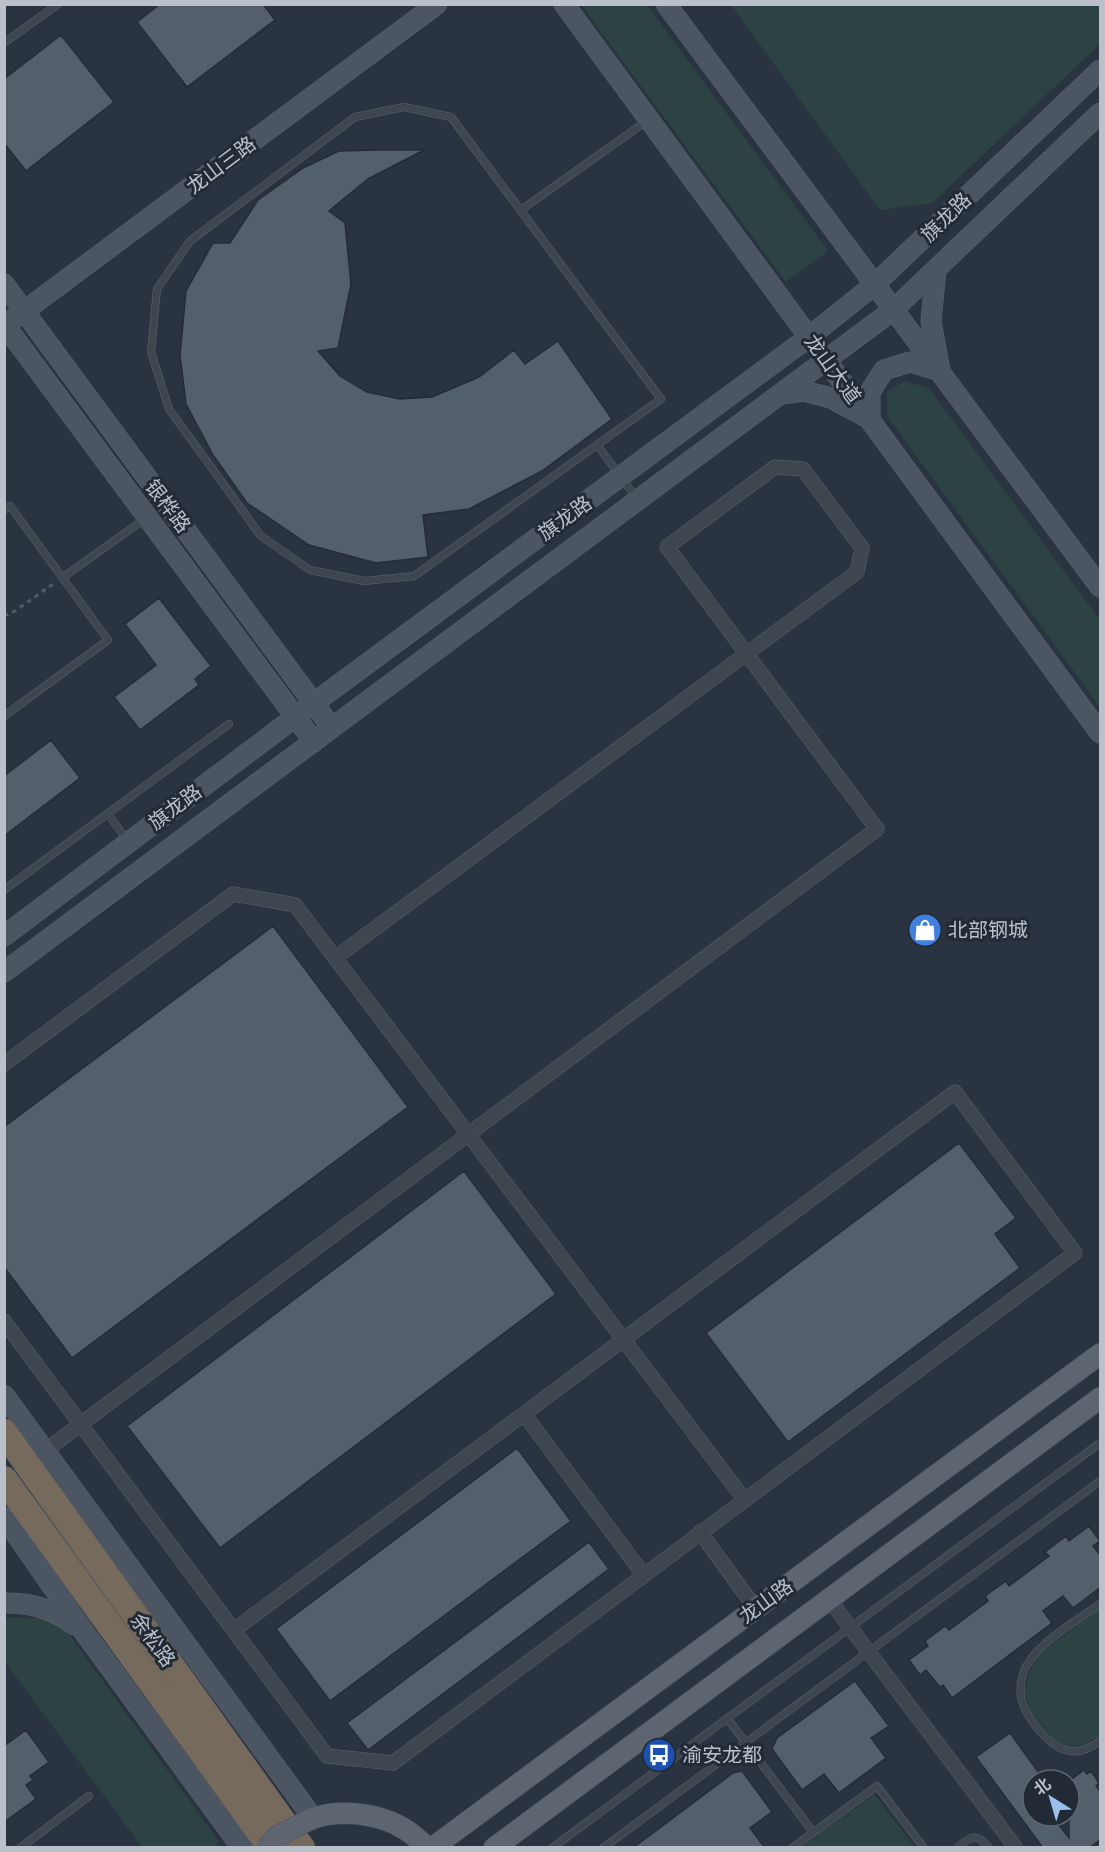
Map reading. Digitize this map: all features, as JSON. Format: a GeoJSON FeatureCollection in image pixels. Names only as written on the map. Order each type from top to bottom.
{"type":"FeatureCollection","features":[{"type":"Feature","properties":{"kind":"highway","name":"余松路"},"geometry":{"type":"LineString","coordinates":[[4,1432],[302,1848]]}},
{"type":"Feature","properties":{"kind":"highway","name":"余松路"},"geometry":{"type":"LineString","coordinates":[[4,1479],[269,1848]]}},
{"type":"Feature","properties":{"kind":"main road","name":"龙山三路"},"geometry":{"type":"LineString","coordinates":[[5,325],[436,4]]}},
{"type":"Feature","properties":{"kind":"main road","name":"龙山大道"},"geometry":{"type":"LineString","coordinates":[[564,4],[1101,734]]}},
{"type":"Feature","properties":{"kind":"main road"},"geometry":{"type":"LineString","coordinates":[[666,4],[1101,586]]}},
{"type":"Feature","properties":{"kind":"main road","name":"旗龙路"},"geometry":{"type":"LineString","coordinates":[[4,936],[314,703],[809,337],[874,285],[1101,70]]}},
{"type":"Feature","properties":{"kind":"main road"},"geometry":{"type":"LineString","coordinates":[[4,972],[893,310],[1101,113]]}},
{"type":"Feature","properties":{"kind":"main road"},"geometry":{"type":"LineString","coordinates":[[936,270],[931,321],[940,371]]}},
{"type":"Feature","properties":{"kind":"main road","name":"银桦路"},"geometry":{"type":"LineString","coordinates":[[4,284],[332,728]]}},
{"type":"Feature","properties":{"kind":"main road","name":"银桦路"},"geometry":{"type":"LineString","coordinates":[[5,325],[314,742]]}},
{"type":"Feature","properties":{"kind":"main road"},"geometry":{"type":"LineString","coordinates":[[779,394],[804,391],[831,398],[870,419],[870,392],[884,370],[910,362],[940,371]]}},
{"type":"Feature","properties":{"kind":"main road","name":"龙山路"},"geometry":{"type":"LineString","coordinates":[[430,1848],[1101,1354]]}},
{"type":"Feature","properties":{"kind":"main road"},"geometry":{"type":"LineString","coordinates":[[4,1395],[46,1450],[310,1820]]}},
{"type":"Feature","properties":{"kind":"main road","name":"龙山路"},"geometry":{"type":"LineString","coordinates":[[494,1848],[1101,1398]]}},
{"type":"Feature","properties":{"kind":"main road"},"geometry":{"type":"LineString","coordinates":[[4,1517],[84,1632],[242,1848]]}},
{"type":"Feature","properties":{"kind":"main road"},"geometry":{"type":"LineString","coordinates":[[4,1603],[39,1606],[59,1614],[84,1632]]}},
{"type":"Feature","properties":{"kind":"main road"},"geometry":{"type":"LineString","coordinates":[[269,1848],[278,1836],[310,1820],[344,1813],[376,1817],[405,1829],[430,1848]]}},
{"type":"Feature","properties":{"kind":"street"},"geometry":{"type":"LineString","coordinates":[[46,1450],[876,829],[746,653],[667,547],[775,467],[803,469],[862,548],[857,572],[746,653],[336,958]]}},
{"type":"Feature","properties":{"kind":"street"},"geometry":{"type":"LineString","coordinates":[[4,1064],[234,894],[295,905],[467,1136],[744,1499]]}},
{"type":"Feature","properties":{"kind":"street"},"geometry":{"type":"LineString","coordinates":[[4,1321],[327,1756],[393,1762],[1075,1253],[955,1092],[234,1630]]}},
{"type":"Feature","properties":{"kind":"street"},"geometry":{"type":"LineString","coordinates":[[524,1413],[643,1574]]}},
{"type":"Feature","properties":{"kind":"street"},"geometry":{"type":"LineString","coordinates":[[700,1532],[756,1608]]}},
{"type":"Feature","properties":{"kind":"street"},"geometry":{"type":"LineString","coordinates":[[829,1599],[1016,1848]]}},
{"type":"Feature","properties":{"kind":"lane"},"geometry":{"type":"LineString","coordinates":[[4,43],[58,4]]}},
{"type":"Feature","properties":{"kind":"lane"},"geometry":{"type":"LineString","coordinates":[[404,106],[451,117],[521,210],[661,399],[414,576],[364,581],[310,570],[261,536],[169,409],[151,352],[157,289],[190,241],[355,117],[404,106]]}},
{"type":"Feature","properties":{"kind":"lane"},"geometry":{"type":"LineString","coordinates":[[521,210],[648,120]]}},
{"type":"Feature","properties":{"kind":"lane"},"geometry":{"type":"LineString","coordinates":[[598,446],[637,499]]}},
{"type":"Feature","properties":{"kind":"lane"},"geometry":{"type":"LineString","coordinates":[[4,510],[10,506],[108,640],[4,716]]}},
{"type":"Feature","properties":{"kind":"lane"},"geometry":{"type":"LineString","coordinates":[[62,578],[148,516]]}},
{"type":"Feature","properties":{"kind":"lane"},"geometry":{"type":"LineString","coordinates":[[4,890],[229,724]]}},
{"type":"Feature","properties":{"kind":"lane"},"geometry":{"type":"LineString","coordinates":[[108,814],[129,842]]}},
{"type":"Feature","properties":{"kind":"lane"},"geometry":{"type":"LineString","coordinates":[[552,1848],[1101,1443]]}},
{"type":"Feature","properties":{"kind":"lane"},"geometry":{"type":"LineString","coordinates":[[603,1848],[1101,1481]]}},
{"type":"Feature","properties":{"kind":"lane"},"geometry":{"type":"LineString","coordinates":[[1101,1604],[1035,1652],[1023,1673],[1020,1690],[1025,1713],[1049,1742],[1061,1750],[1079,1751],[1101,1741]]}},
{"type":"Feature","properties":{"kind":"lane"},"geometry":{"type":"LineString","coordinates":[[727,1718],[813,1832]]}},
{"type":"Feature","properties":{"kind":"lane"},"geometry":{"type":"LineString","coordinates":[[792,1848],[877,1785],[924,1848]]}},
{"type":"Feature","properties":{"kind":"lane"},"geometry":{"type":"LineString","coordinates":[[20,1848],[89,1796]]}},
{"type":"Feature","properties":{"kind":"lane"},"geometry":{"type":"LineString","coordinates":[[957,1848],[970,1837],[984,1841],[989,1848]]}},
{"type":"Feature","properties":{"kind":"path"},"geometry":{"type":"LineString","coordinates":[[4,616],[15,611],[62,578]]}},
{"type":"Feature","properties":{"kind":"green space"},"geometry":{"type":"Polygon","coordinates":[[[581,5],[647,5],[828,251],[786,282],[581,5]]]}},
{"type":"Feature","properties":{"kind":"green space"},"geometry":{"type":"Polygon","coordinates":[[[731,5],[1100,5],[1100,44],[932,203],[880,210],[731,5]]]}},
{"type":"Feature","properties":{"kind":"green space"},"geometry":{"type":"Polygon","coordinates":[[[904,381],[929,388],[1100,620],[1100,707],[887,416],[887,392],[904,381]]]}},
{"type":"Feature","properties":{"kind":"green space"},"geometry":{"type":"Polygon","coordinates":[[[1100,1608],[1100,1736],[1081,1746],[1065,1746],[1053,1739],[1030,1712],[1025,1693],[1028,1676],[1038,1655],[1100,1608]]]}},
{"type":"Feature","properties":{"kind":"green space"},"geometry":{"type":"Polygon","coordinates":[[[5,1618],[57,1618],[218,1840],[216,1847],[142,1847],[5,1662],[5,1618]]]}},
{"type":"Feature","properties":{"kind":"green space"},"geometry":{"type":"Polygon","coordinates":[[[874,1794],[915,1847],[801,1847],[874,1794]]]}},
{"type":"Feature","properties":{"kind":"building"},"geometry":{"type":"Polygon","coordinates":[[[160,4],[263,4],[275,20],[187,87],[137,22],[160,4]]]}},
{"type":"Feature","properties":{"kind":"building"},"geometry":{"type":"Polygon","coordinates":[[[61,35],[114,102],[26,171],[4,143],[4,79],[61,35]]]}},
{"type":"Feature","properties":{"kind":"building"},"geometry":{"type":"Polygon","coordinates":[[[424,150],[368,179],[329,211],[345,223],[351,284],[338,348],[318,351],[340,376],[367,392],[400,399],[432,397],[479,377],[514,350],[525,364],[558,341],[612,419],[542,471],[469,509],[423,515],[428,557],[376,563],[309,545],[247,503],[213,455],[186,404],[180,355],[186,291],[213,243],[230,243],[258,200],[303,168],[339,151],[424,150]]]}},
{"type":"Feature","properties":{"kind":"building"},"geometry":{"type":"Polygon","coordinates":[[[159,598],[211,666],[195,679],[199,685],[140,730],[114,697],[156,665],[125,624],[159,598]]]}},
{"type":"Feature","properties":{"kind":"building"},"geometry":{"type":"Polygon","coordinates":[[[51,740],[80,778],[4,836],[4,776],[51,740]]]}},
{"type":"Feature","properties":{"kind":"building"},"geometry":{"type":"Polygon","coordinates":[[[273,926],[408,1107],[72,1358],[4,1267],[4,1127],[273,926]]]}},
{"type":"Feature","properties":{"kind":"building"},"geometry":{"type":"Polygon","coordinates":[[[959,1143],[1016,1218],[995,1234],[1020,1268],[788,1442],[706,1333],[959,1143]]]}},
{"type":"Feature","properties":{"kind":"building"},"geometry":{"type":"Polygon","coordinates":[[[464,1171],[556,1294],[220,1548],[127,1426],[464,1171]]]}},
{"type":"Feature","properties":{"kind":"building"},"geometry":{"type":"Polygon","coordinates":[[[517,1448],[571,1521],[330,1701],[276,1629],[517,1448]]]}},
{"type":"Feature","properties":{"kind":"building"},"geometry":{"type":"Polygon","coordinates":[[[1089,1526],[1100,1541],[1093,1546],[1101,1556],[1101,1587],[1073,1608],[1063,1596],[1043,1611],[1052,1623],[952,1698],[943,1685],[940,1687],[926,1670],[920,1675],[909,1660],[928,1646],[925,1641],[945,1626],[949,1630],[988,1601],[985,1596],[1006,1581],[1009,1586],[1049,1556],[1045,1552],[1066,1536],[1069,1541],[1089,1526]]]}},
{"type":"Feature","properties":{"kind":"building"},"geometry":{"type":"Polygon","coordinates":[[[589,1542],[609,1569],[368,1750],[347,1723],[589,1542]]]}},
{"type":"Feature","properties":{"kind":"building"},"geometry":{"type":"Polygon","coordinates":[[[855,1681],[889,1726],[871,1738],[886,1758],[839,1793],[824,1774],[802,1790],[772,1749],[777,1738],[855,1681]]]}},
{"type":"Feature","properties":{"kind":"building"},"geometry":{"type":"Polygon","coordinates":[[[26,1730],[49,1762],[30,1776],[33,1780],[26,1785],[36,1799],[4,1822],[4,1746],[26,1730]]]}},
{"type":"Feature","properties":{"kind":"building"},"geometry":{"type":"Polygon","coordinates":[[[1010,1733],[1035,1768],[1021,1768],[1021,1818],[976,1757],[1010,1733]]]}},
{"type":"Feature","properties":{"kind":"building"},"geometry":{"type":"Polygon","coordinates":[[[1084,1770],[1087,1774],[1091,1771],[1099,1783],[1096,1786],[1101,1792],[1101,1839],[1089,1848],[1043,1848],[1028,1828],[1061,1828],[1069,1838],[1069,1828],[1081,1828],[1081,1772],[1084,1770]]]}},
{"type":"Feature","properties":{"kind":"building"},"geometry":{"type":"Polygon","coordinates":[[[742,1771],[772,1812],[750,1828],[765,1848],[633,1848],[733,1773],[742,1771]]]}},
{"type":"Feature","properties":{"kind":"place","name":"北部钢城"},"geometry":{"type":"Point","coordinates":[925,930]}},
{"type":"Feature","properties":{"kind":"place","name":"渝安龙都"},"geometry":{"type":"Point","coordinates":[659,1755]}}]}
